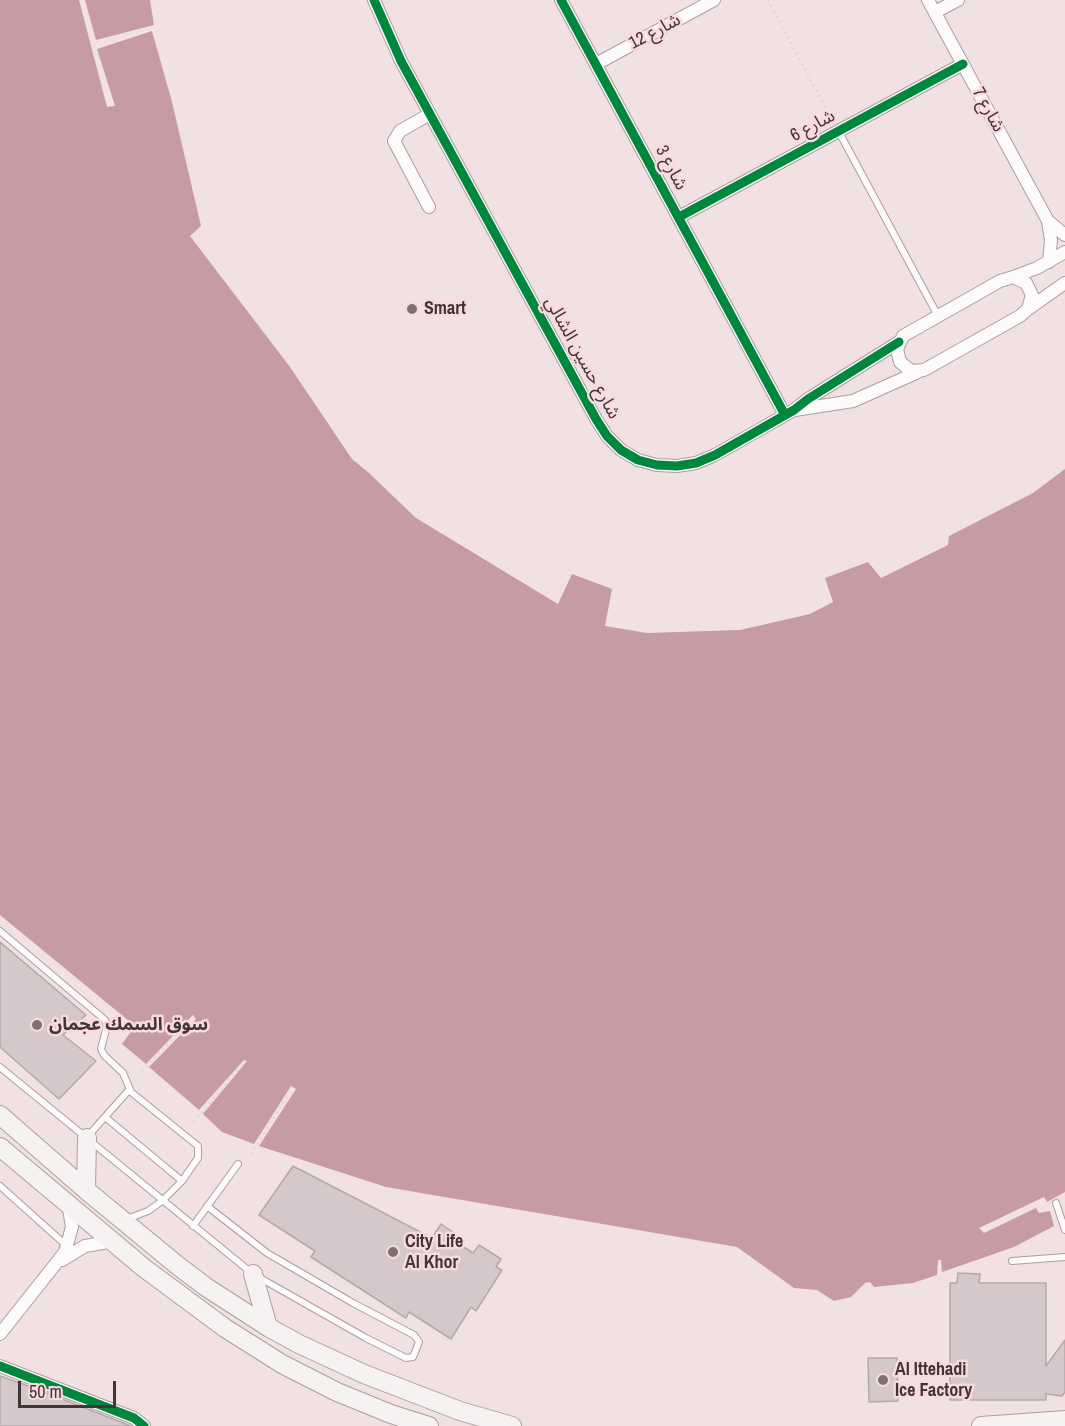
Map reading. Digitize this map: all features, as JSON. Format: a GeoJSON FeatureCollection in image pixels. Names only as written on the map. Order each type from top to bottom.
{"type":"FeatureCollection","features":[{"type":"Feature","properties":{"kind":"main road"},"geometry":{"type":"LineString","coordinates":[[0,1115],[177,1265],[268,1327],[364,1374],[428,1400],[512,1426]]}},
{"type":"Feature","properties":{"kind":"main road"},"geometry":{"type":"LineString","coordinates":[[86,1190],[87,1138]]}},
{"type":"Feature","properties":{"kind":"main road"},"geometry":{"type":"LineString","coordinates":[[0,1147],[144,1268],[197,1309],[282,1364],[337,1392],[391,1414],[429,1426]]}},
{"type":"Feature","properties":{"kind":"main road"},"geometry":{"type":"LineString","coordinates":[[253,1274],[268,1327]]}},
{"type":"Feature","properties":{"kind":"main road"},"geometry":{"type":"LineString","coordinates":[[981,1426],[1065,1419]]}},
{"type":"Feature","properties":{"kind":"street","name":"شارع 3"},"geometry":{"type":"LineString","coordinates":[[561,0],[679,217],[790,413]]}},
{"type":"Feature","properties":{"kind":"street","name":"شارع 12"},"geometry":{"type":"LineString","coordinates":[[596,64],[714,0]]}},
{"type":"Feature","properties":{"kind":"street","name":"شارع 7"},"geometry":{"type":"LineString","coordinates":[[928,0],[1048,221],[1051,240],[1049,261]]}},
{"type":"Feature","properties":{"kind":"street"},"geometry":{"type":"LineString","coordinates":[[935,12],[958,0]]}},
{"type":"Feature","properties":{"kind":"street","name":"شارع حسين الشالي"},"geometry":{"type":"LineString","coordinates":[[377,1],[397,52],[596,419],[607,436],[621,450],[638,460],[657,465],[677,466],[696,463],[790,413],[808,399],[898,342],[903,336],[1000,281],[1013,278],[1065,252]]}},
{"type":"Feature","properties":{"kind":"street","name":"شارع 6"},"geometry":{"type":"LineString","coordinates":[[679,217],[963,64]]}},
{"type":"Feature","properties":{"kind":"street"},"geometry":{"type":"LineString","coordinates":[[429,207],[394,141],[400,131],[430,114]]}},
{"type":"Feature","properties":{"kind":"street","name":"شارع 7"},"geometry":{"type":"LineString","coordinates":[[1048,221],[1065,235]]}},
{"type":"Feature","properties":{"kind":"street"},"geometry":{"type":"LineString","coordinates":[[1013,278],[1026,283],[1030,289],[1032,296],[1028,309]]}},
{"type":"Feature","properties":{"kind":"street","name":"شارع حسين الشالي"},"geometry":{"type":"LineString","coordinates":[[790,413],[853,401],[930,368],[1020,315],[1047,293],[1065,283]]}},
{"type":"Feature","properties":{"kind":"street"},"geometry":{"type":"LineString","coordinates":[[898,342],[900,363],[905,368],[918,372]]}},
{"type":"Feature","properties":{"kind":"street"},"geometry":{"type":"LineString","coordinates":[[54,1267],[65,1252],[72,1227],[68,1202]]}},
{"type":"Feature","properties":{"kind":"street"},"geometry":{"type":"LineString","coordinates":[[0,1334],[4,1319],[54,1267],[74,1251],[85,1246],[114,1241]]}},
{"type":"Feature","properties":{"kind":"street"},"geometry":{"type":"LineString","coordinates":[[0,1366],[134,1418],[144,1426]]}},
{"type":"Feature","properties":{"kind":"lane"},"geometry":{"type":"LineString","coordinates":[[838,131],[938,316]]}},
{"type":"Feature","properties":{"kind":"lane"},"geometry":{"type":"LineString","coordinates":[[0,931],[105,1020],[107,1026],[101,1045],[102,1052],[123,1073],[129,1090],[198,1146],[198,1158],[182,1181],[162,1201],[148,1211],[123,1220]]}},
{"type":"Feature","properties":{"kind":"lane"},"geometry":{"type":"LineString","coordinates":[[0,1067],[253,1274],[366,1338],[406,1358],[414,1355],[419,1342],[414,1335],[267,1253],[207,1206]]}},
{"type":"Feature","properties":{"kind":"lane"},"geometry":{"type":"LineString","coordinates":[[87,1138],[129,1090]]}},
{"type":"Feature","properties":{"kind":"lane"},"geometry":{"type":"LineString","coordinates":[[105,1117],[182,1181]]}},
{"type":"Feature","properties":{"kind":"lane"},"geometry":{"type":"LineString","coordinates":[[193,1226],[238,1164]]}},
{"type":"Feature","properties":{"kind":"lane"},"geometry":{"type":"LineString","coordinates":[[0,1186],[67,1246]]}},
{"type":"Feature","properties":{"kind":"lane"},"geometry":{"type":"LineString","coordinates":[[1056,1203],[1065,1230]]}},
{"type":"Feature","properties":{"kind":"lane"},"geometry":{"type":"LineString","coordinates":[[1011,1260],[1065,1257]]}},
{"type":"Feature","properties":{"kind":"path"},"geometry":{"type":"LineString","coordinates":[[768,0],[838,131]]}},
{"type":"Feature","properties":{"kind":"path"},"geometry":{"type":"LineString","coordinates":[[142,1071],[184,1027]]}},
{"type":"Feature","properties":{"kind":"path"},"geometry":{"type":"LineString","coordinates":[[194,1122],[238,1069]]}},
{"type":"Feature","properties":{"kind":"path"},"geometry":{"type":"LineString","coordinates":[[251,1154],[288,1095]]}},
{"type":"Feature","properties":{"kind":"shaded area"},"geometry":{"type":"Polygon","coordinates":[[[0,0],[79,0],[107,107],[115,106],[97,49],[152,31],[172,102],[201,226],[190,236],[290,367],[352,459],[416,518],[558,604],[572,574],[612,589],[605,626],[647,633],[740,630],[810,614],[833,602],[825,578],[868,562],[881,578],[948,545],[949,536],[1033,493],[1065,469],[1065,1192],[1047,1202],[1044,1197],[979,1228],[984,1233],[1036,1208],[1039,1213],[1050,1211],[1054,1226],[1014,1247],[942,1272],[941,1260],[938,1260],[937,1275],[913,1283],[874,1287],[870,1282],[865,1283],[851,1297],[834,1301],[817,1290],[794,1288],[737,1247],[386,1187],[259,1146],[296,1089],[291,1086],[254,1144],[222,1132],[203,1114],[247,1061],[244,1060],[199,1110],[149,1067],[196,1019],[193,1015],[146,1064],[122,1044],[135,1026],[0,915],[0,0]]]}},
{"type":"Feature","properties":{"kind":"shaded area"},"geometry":{"type":"Polygon","coordinates":[[[85,0],[150,0],[154,25],[96,40],[85,0]]]}},
{"type":"Feature","properties":{"kind":"building","name":"سوق السمك عجمان"},"geometry":{"type":"Polygon","coordinates":[[[0,942],[86,1015],[63,1035],[96,1061],[59,1099],[0,1047],[0,942]]]}},
{"type":"Feature","properties":{"kind":"building","name":"City Life Al Khor"},"geometry":{"type":"Polygon","coordinates":[[[293,1166],[432,1238],[441,1224],[454,1233],[450,1238],[473,1253],[479,1245],[501,1259],[496,1267],[502,1270],[476,1311],[471,1307],[451,1339],[409,1312],[406,1318],[311,1257],[315,1251],[259,1215],[293,1166]]]}},
{"type":"Feature","properties":{"kind":"building"},"geometry":{"type":"Polygon","coordinates":[[[958,1273],[980,1274],[979,1283],[1046,1283],[1046,1366],[1065,1340],[1065,1392],[1062,1396],[1046,1394],[1046,1400],[950,1400],[950,1283],[957,1283],[958,1273]]]}},
{"type":"Feature","properties":{"kind":"building","name":"Al Ittehadi Ice Factory"},"geometry":{"type":"Polygon","coordinates":[[[868,1358],[897,1358],[898,1401],[869,1402],[868,1358]]]}},
{"type":"Feature","properties":{"kind":"building"},"geometry":{"type":"Polygon","coordinates":[[[0,1376],[31,1387],[131,1426],[0,1426],[0,1376]]]}},
{"type":"Feature","properties":{"kind":"cycle path"},"geometry":{"type":"LineString","coordinates":[[374,0],[401,61],[596,419],[607,436],[621,450],[638,460],[657,465],[677,466],[696,463],[715,455],[794,410],[899,342]]}},
{"type":"Feature","properties":{"kind":"cycle path"},"geometry":{"type":"LineString","coordinates":[[561,0],[785,415]]}},
{"type":"Feature","properties":{"kind":"cycle path"},"geometry":{"type":"LineString","coordinates":[[679,217],[963,64]]}},
{"type":"Feature","properties":{"kind":"cycle path"},"geometry":{"type":"LineString","coordinates":[[0,1366],[134,1418],[144,1426]]}},
{"type":"Feature","properties":{"kind":"place","name":"Smart"},"geometry":{"type":"Point","coordinates":[412,309]}},
{"type":"Feature","properties":{"kind":"place","name":"سوق السمك عجمان"},"geometry":{"type":"Point","coordinates":[37,1025]}},
{"type":"Feature","properties":{"kind":"place","name":"City Life Al Khor"},"geometry":{"type":"Point","coordinates":[393,1252]}},
{"type":"Feature","properties":{"kind":"place","name":"Al Ittehadi Ice Factory"},"geometry":{"type":"Point","coordinates":[883,1380]}}]}
